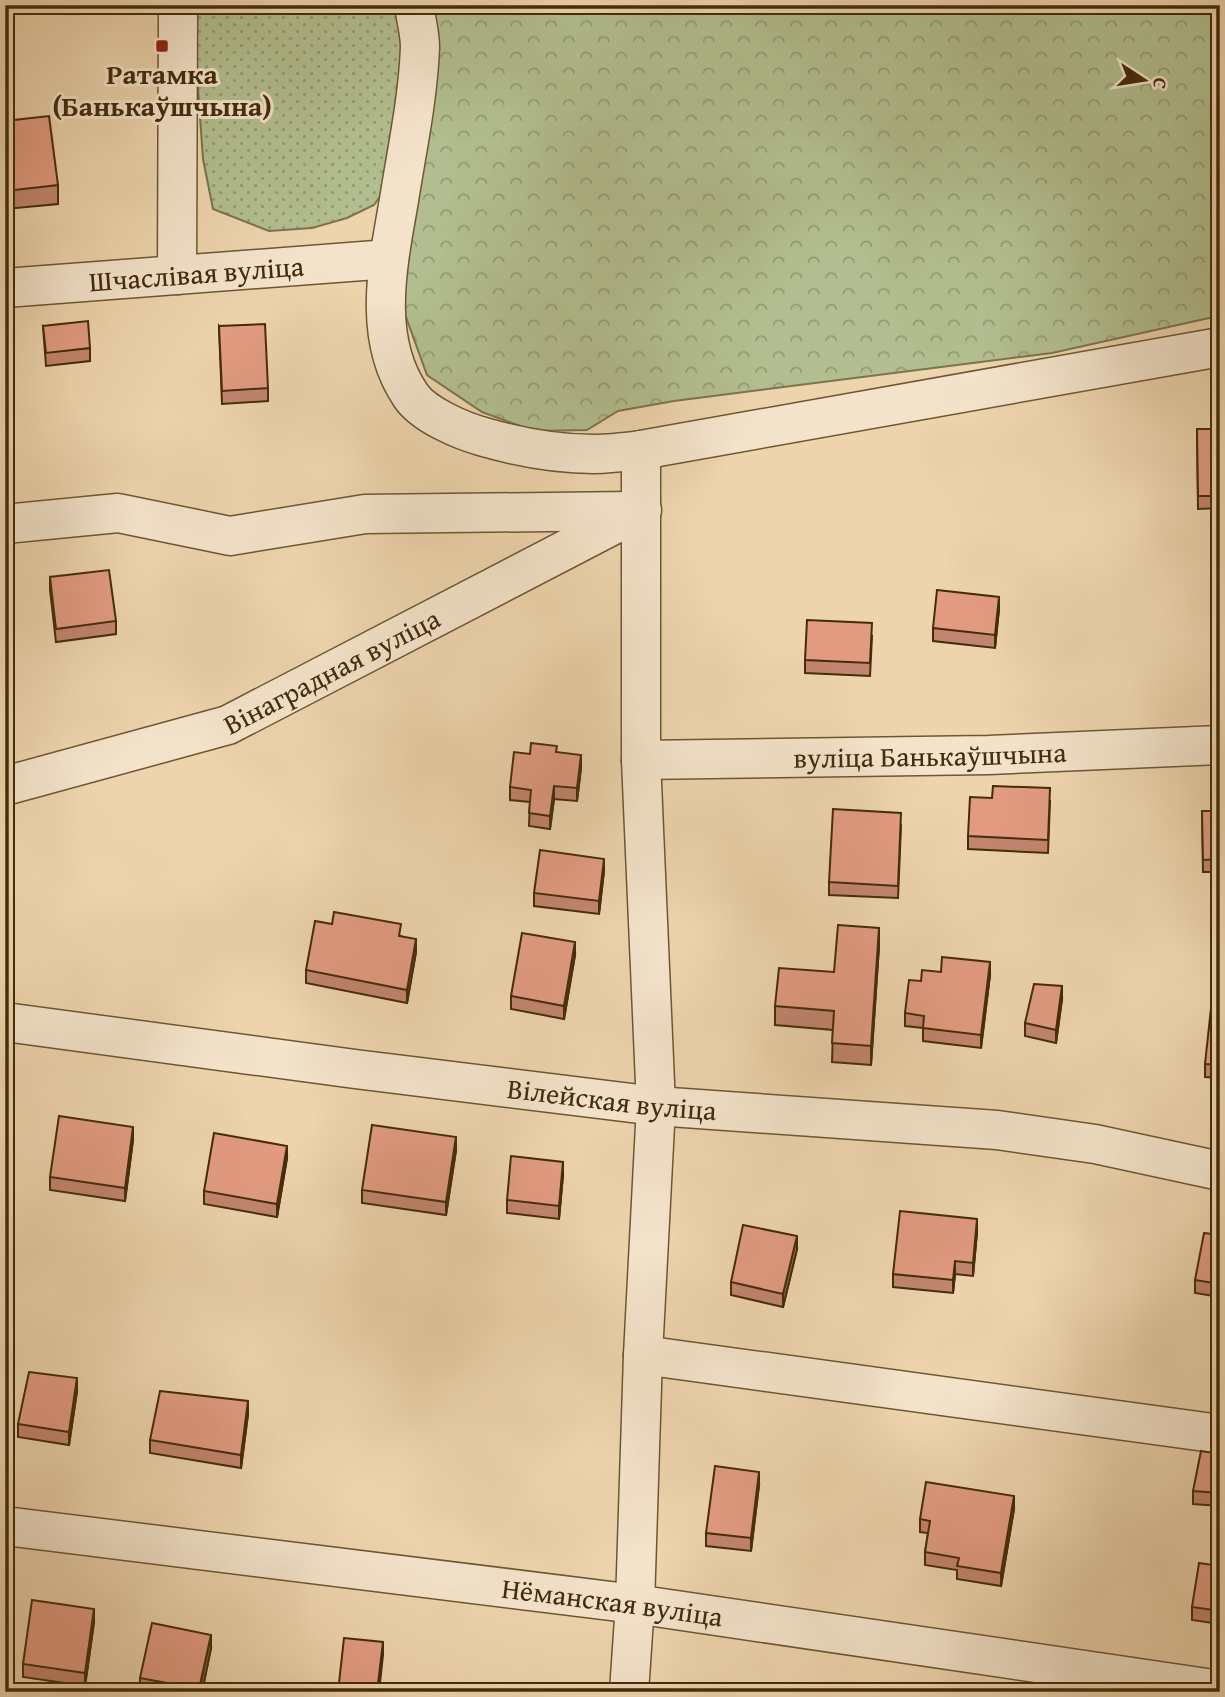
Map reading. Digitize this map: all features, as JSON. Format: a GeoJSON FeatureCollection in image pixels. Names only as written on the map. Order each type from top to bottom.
{"type":"FeatureCollection","features":[{"type":"Feature","properties":{"kind":"street"},"geometry":{"type":"LineString","coordinates":[[177,275],[178,5]]}},
{"type":"Feature","properties":{"kind":"street"},"geometry":{"type":"LineString","coordinates":[[414,5],[420,44],[416,96],[389,259],[385,310],[390,351],[398,374],[412,398],[437,417],[465,432],[554,452],[595,454],[641,450],[1220,347]]}},
{"type":"Feature","properties":{"kind":"street","name":"Шчаслівая вуліца"},"geometry":{"type":"LineString","coordinates":[[5,289],[389,259]]}},
{"type":"Feature","properties":{"kind":"street"},"geometry":{"type":"LineString","coordinates":[[629,1692],[656,1105],[641,760],[641,450]]}},
{"type":"Feature","properties":{"kind":"street"},"geometry":{"type":"LineString","coordinates":[[5,524],[118,513],[230,536],[365,514],[642,510]]}},
{"type":"Feature","properties":{"kind":"street","name":"Вінаградная вуліца"},"geometry":{"type":"LineString","coordinates":[[5,786],[228,725],[642,510]]}},
{"type":"Feature","properties":{"kind":"street","name":"вуліца Банькаўшчына"},"geometry":{"type":"LineString","coordinates":[[641,760],[989,755],[1220,745]]}},
{"type":"Feature","properties":{"kind":"street","name":"Вілейская вуліца"},"geometry":{"type":"LineString","coordinates":[[5,1022],[355,1069],[656,1105],[997,1130],[1095,1144],[1220,1171]]}},
{"type":"Feature","properties":{"kind":"street"},"geometry":{"type":"LineString","coordinates":[[643,1355],[1220,1434]]}},
{"type":"Feature","properties":{"kind":"street","name":"Нёманская вуліца"},"geometry":{"type":"LineString","coordinates":[[5,1527],[635,1604],[1220,1690]]}},
{"type":"Feature","properties":{"kind":"green space"},"geometry":{"type":"Polygon","coordinates":[[[192,5],[396,5],[401,12],[403,69],[383,192],[374,205],[347,218],[312,228],[269,231],[213,209],[203,159],[192,5]]]}},
{"type":"Feature","properties":{"kind":"green space"},"geometry":{"type":"Polygon","coordinates":[[[432,5],[1220,5],[1220,319],[1209,318],[1052,353],[674,401],[618,411],[587,430],[534,431],[482,412],[427,375],[402,306],[432,5]]]}},
{"type":"Feature","properties":{"kind":"building"},"geometry":{"type":"Polygon","coordinates":[[[49,116],[58,185],[6,191],[5,121],[49,116]]]}},
{"type":"Feature","properties":{"kind":"building"},"geometry":{"type":"Polygon","coordinates":[[[88,321],[90,348],[46,353],[43,326],[88,321]]]}},
{"type":"Feature","properties":{"kind":"building"},"geometry":{"type":"Polygon","coordinates":[[[265,324],[268,388],[222,391],[219,326],[265,324]]]}},
{"type":"Feature","properties":{"kind":"building"},"geometry":{"type":"Polygon","coordinates":[[[1197,429],[1220,429],[1220,496],[1198,496],[1197,429]]]}},
{"type":"Feature","properties":{"kind":"building"},"geometry":{"type":"Polygon","coordinates":[[[109,570],[116,621],[56,629],[50,577],[109,570]]]}},
{"type":"Feature","properties":{"kind":"building"},"geometry":{"type":"Polygon","coordinates":[[[937,590],[999,597],[995,635],[933,628],[937,590]]]}},
{"type":"Feature","properties":{"kind":"building"},"geometry":{"type":"Polygon","coordinates":[[[807,620],[872,623],[870,663],[805,660],[807,620]]]}},
{"type":"Feature","properties":{"kind":"building"},"geometry":{"type":"Polygon","coordinates":[[[531,743],[557,746],[556,752],[581,755],[577,788],[554,786],[550,816],[529,813],[531,790],[510,787],[514,752],[530,754],[531,743]]]}},
{"type":"Feature","properties":{"kind":"building"},"geometry":{"type":"Polygon","coordinates":[[[993,786],[1050,788],[1048,840],[968,836],[970,797],[992,798],[993,786]]]}},
{"type":"Feature","properties":{"kind":"building"},"geometry":{"type":"Polygon","coordinates":[[[833,809],[901,813],[898,886],[829,882],[833,809]]]}},
{"type":"Feature","properties":{"kind":"building"},"geometry":{"type":"Polygon","coordinates":[[[1202,811],[1220,811],[1220,859],[1203,860],[1202,811]]]}},
{"type":"Feature","properties":{"kind":"building"},"geometry":{"type":"Polygon","coordinates":[[[540,850],[604,859],[599,901],[534,893],[540,850]]]}},
{"type":"Feature","properties":{"kind":"building"},"geometry":{"type":"Polygon","coordinates":[[[334,912],[401,924],[399,936],[416,939],[407,990],[306,970],[315,921],[332,924],[334,912]]]}},
{"type":"Feature","properties":{"kind":"building"},"geometry":{"type":"Polygon","coordinates":[[[838,925],[879,928],[871,1046],[832,1043],[834,1011],[775,1006],[779,968],[834,972],[838,925]]]}},
{"type":"Feature","properties":{"kind":"building"},"geometry":{"type":"Polygon","coordinates":[[[522,933],[575,942],[564,1006],[511,996],[522,933]]]}},
{"type":"Feature","properties":{"kind":"building"},"geometry":{"type":"Polygon","coordinates":[[[942,957],[990,962],[981,1035],[923,1028],[924,1016],[905,1013],[909,980],[921,981],[922,970],[941,972],[942,957]]]}},
{"type":"Feature","properties":{"kind":"building"},"geometry":{"type":"Polygon","coordinates":[[[1034,984],[1062,986],[1056,1030],[1025,1023],[1034,984]]]}},
{"type":"Feature","properties":{"kind":"building"},"geometry":{"type":"Polygon","coordinates":[[[1211,1008],[1220,1009],[1220,1065],[1205,1064],[1211,1008]]]}},
{"type":"Feature","properties":{"kind":"building"},"geometry":{"type":"Polygon","coordinates":[[[59,1116],[133,1127],[125,1188],[50,1177],[59,1116]]]}},
{"type":"Feature","properties":{"kind":"building"},"geometry":{"type":"Polygon","coordinates":[[[372,1125],[456,1137],[446,1202],[362,1190],[372,1125]]]}},
{"type":"Feature","properties":{"kind":"building"},"geometry":{"type":"Polygon","coordinates":[[[214,1133],[287,1146],[277,1204],[204,1191],[214,1133]]]}},
{"type":"Feature","properties":{"kind":"building"},"geometry":{"type":"Polygon","coordinates":[[[511,1156],[563,1162],[559,1206],[507,1200],[511,1156]]]}},
{"type":"Feature","properties":{"kind":"building"},"geometry":{"type":"Polygon","coordinates":[[[900,1211],[977,1219],[973,1263],[955,1261],[953,1280],[893,1274],[900,1211]]]}},
{"type":"Feature","properties":{"kind":"building"},"geometry":{"type":"Polygon","coordinates":[[[743,1225],[797,1236],[783,1294],[731,1282],[743,1225]]]}},
{"type":"Feature","properties":{"kind":"building"},"geometry":{"type":"Polygon","coordinates":[[[1204,1233],[1220,1235],[1220,1284],[1195,1280],[1204,1233]]]}},
{"type":"Feature","properties":{"kind":"building"},"geometry":{"type":"Polygon","coordinates":[[[29,1372],[77,1378],[69,1432],[18,1424],[29,1372]]]}},
{"type":"Feature","properties":{"kind":"building"},"geometry":{"type":"Polygon","coordinates":[[[160,1391],[248,1401],[241,1455],[150,1440],[160,1391]]]}},
{"type":"Feature","properties":{"kind":"building"},"geometry":{"type":"Polygon","coordinates":[[[1201,1451],[1220,1454],[1220,1493],[1193,1491],[1201,1451]]]}},
{"type":"Feature","properties":{"kind":"building"},"geometry":{"type":"Polygon","coordinates":[[[715,1466],[759,1472],[751,1538],[706,1533],[715,1466]]]}},
{"type":"Feature","properties":{"kind":"building"},"geometry":{"type":"Polygon","coordinates":[[[926,1482],[1014,1496],[1001,1573],[957,1566],[959,1558],[925,1552],[930,1521],[920,1519],[926,1482]]]}},
{"type":"Feature","properties":{"kind":"building"},"geometry":{"type":"Polygon","coordinates":[[[1199,1563],[1220,1566],[1220,1611],[1192,1607],[1199,1563]]]}},
{"type":"Feature","properties":{"kind":"building"},"geometry":{"type":"Polygon","coordinates":[[[32,1600],[94,1609],[85,1673],[23,1664],[32,1600]]]}},
{"type":"Feature","properties":{"kind":"building"},"geometry":{"type":"Polygon","coordinates":[[[152,1623],[211,1635],[199,1689],[140,1678],[152,1623]]]}},
{"type":"Feature","properties":{"kind":"building"},"geometry":{"type":"Polygon","coordinates":[[[344,1638],[383,1642],[377,1692],[338,1692],[344,1638]]]}},
{"type":"Feature","properties":{"kind":"place","name":"Ратамка (Банькаўшчына)"},"geometry":{"type":"Point","coordinates":[162,46]}}]}
